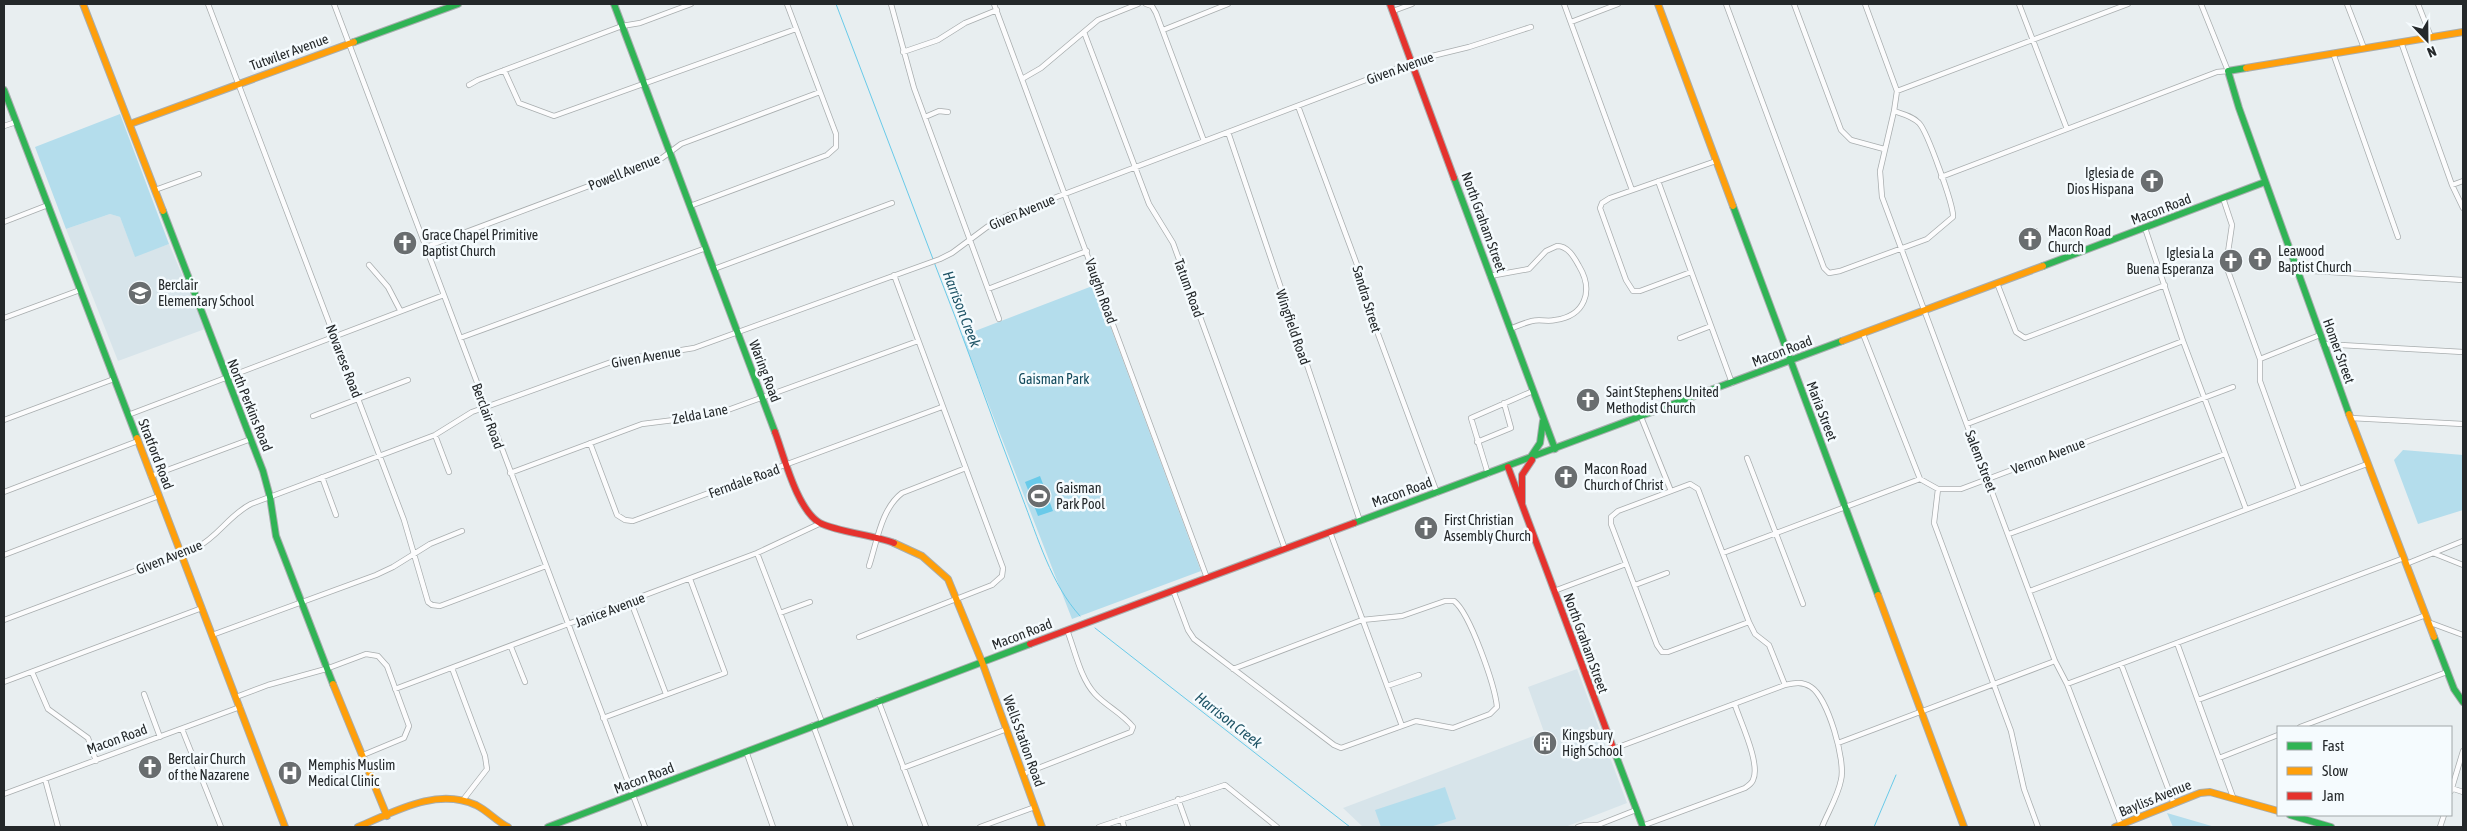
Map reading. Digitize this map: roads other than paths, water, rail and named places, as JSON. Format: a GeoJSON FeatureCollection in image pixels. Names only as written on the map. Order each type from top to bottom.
{"type":"FeatureCollection","features":[{"type":"Feature","properties":{"kind":"main road","name":"North Perkins Road"},"geometry":{"type":"LineString","coordinates":[[83,4],[251,439],[270,497],[276,536],[354,744],[364,755],[388,816]]}},
{"type":"Feature","properties":{"kind":"main road","name":"Tutwiler Avenue"},"geometry":{"type":"LineString","coordinates":[[130,124],[458,4]]}},
{"type":"Feature","properties":{"kind":"main road","name":"Waring Road"},"geometry":{"type":"LineString","coordinates":[[614,4],[805,509],[821,523],[878,539],[918,553],[929,559],[948,579],[982,662]]}},
{"type":"Feature","properties":{"kind":"main road","name":"Maria Street"},"geometry":{"type":"LineString","coordinates":[[1658,4],[1964,827]]}},
{"type":"Feature","properties":{"kind":"main road","name":"North Graham Street"},"geometry":{"type":"LineString","coordinates":[[1392,7],[1555,449]]}},
{"type":"Feature","properties":{"kind":"main road"},"geometry":{"type":"LineString","coordinates":[[2228,71],[2463,32]]}},
{"type":"Feature","properties":{"kind":"main road","name":"Homer Street"},"geometry":{"type":"LineString","coordinates":[[2228,71],[2296,270],[2367,464],[2447,672],[2457,696],[2463,702]]}},
{"type":"Feature","properties":{"kind":"main road","name":"Stratford Road"},"geometry":{"type":"LineString","coordinates":[[4,90],[285,827]]}},
{"type":"Feature","properties":{"kind":"main road","name":"Macon Road"},"geometry":{"type":"LineString","coordinates":[[548,827],[878,700],[1790,362],[2265,182]]}},
{"type":"Feature","properties":{"kind":"main road"},"geometry":{"type":"LineString","coordinates":[[1530,459],[1540,443],[1543,418]]}},
{"type":"Feature","properties":{"kind":"main road"},"geometry":{"type":"LineString","coordinates":[[1521,504],[1522,473],[1525,466],[1537,456]]}},
{"type":"Feature","properties":{"kind":"main road","name":"North Graham Street"},"geometry":{"type":"LineString","coordinates":[[1508,467],[1643,827]]}},
{"type":"Feature","properties":{"kind":"main road","name":"Wells Station Road"},"geometry":{"type":"LineString","coordinates":[[982,662],[1042,827]]}},
{"type":"Feature","properties":{"kind":"main road","name":"Bayliss Avenue"},"geometry":{"type":"LineString","coordinates":[[2118,826],[2130,825],[2200,793],[2210,792],[2277,811]]}},
{"type":"Feature","properties":{"kind":"main road"},"geometry":{"type":"LineString","coordinates":[[358,827],[435,798],[463,800],[477,805],[508,827]]}},
{"type":"Feature","properties":{"kind":"main road"},"geometry":{"type":"LineString","coordinates":[[2293,816],[2331,827]]}},
{"type":"Feature","properties":{"kind":"street","name":"Novarese Road"},"geometry":{"type":"LineString","coordinates":[[208,4],[404,520],[426,598],[435,606],[546,566]]}},
{"type":"Feature","properties":{"kind":"street","name":"Berclair Road"},"geometry":{"type":"LineString","coordinates":[[334,4],[485,408],[645,827]]}},
{"type":"Feature","properties":{"kind":"street"},"geometry":{"type":"LineString","coordinates":[[469,85],[475,81],[622,26],[640,23],[691,4]]}},
{"type":"Feature","properties":{"kind":"street"},"geometry":{"type":"LineString","coordinates":[[690,206],[827,155],[836,147],[837,138],[787,4]]}},
{"type":"Feature","properties":{"kind":"street"},"geometry":{"type":"LineString","coordinates":[[891,4],[914,88],[999,319]]}},
{"type":"Feature","properties":{"kind":"street","name":"Vaughn Road"},"geometry":{"type":"LineString","coordinates":[[994,4],[1207,578]]}},
{"type":"Feature","properties":{"kind":"street"},"geometry":{"type":"LineString","coordinates":[[1022,78],[1034,73],[1102,18],[1138,4]]}},
{"type":"Feature","properties":{"kind":"street"},"geometry":{"type":"LineString","coordinates":[[1146,4],[1155,10],[1204,141]]}},
{"type":"Feature","properties":{"kind":"street"},"geometry":{"type":"LineString","coordinates":[[1163,30],[1228,4]]}},
{"type":"Feature","properties":{"kind":"street"},"geometry":{"type":"LineString","coordinates":[[1392,7],[1412,4]]}},
{"type":"Feature","properties":{"kind":"street"},"geometry":{"type":"LineString","coordinates":[[1564,4],[1632,190]]}},
{"type":"Feature","properties":{"kind":"street"},"geometry":{"type":"LineString","coordinates":[[1570,22],[1618,4]]}},
{"type":"Feature","properties":{"kind":"street"},"geometry":{"type":"LineString","coordinates":[[1726,4],[1827,272],[1834,274],[1927,239],[1950,221],[1953,209],[1922,127],[1913,118],[1894,111]]}},
{"type":"Feature","properties":{"kind":"street"},"geometry":{"type":"LineString","coordinates":[[1794,4],[1841,130],[1851,140],[1884,149]]}},
{"type":"Feature","properties":{"kind":"street"},"geometry":{"type":"LineString","coordinates":[[1865,4],[1897,91],[2128,4]]}},
{"type":"Feature","properties":{"kind":"street"},"geometry":{"type":"LineString","coordinates":[[2019,4],[2067,130]]}},
{"type":"Feature","properties":{"kind":"street","name":"Homer Street"},"geometry":{"type":"LineString","coordinates":[[2201,4],[2228,71]]}},
{"type":"Feature","properties":{"kind":"street"},"geometry":{"type":"LineString","coordinates":[[2347,4],[2364,48]]}},
{"type":"Feature","properties":{"kind":"street"},"geometry":{"type":"LineString","coordinates":[[2418,4],[2431,37]]}},
{"type":"Feature","properties":{"kind":"street"},"geometry":{"type":"LineString","coordinates":[[903,52],[938,40],[966,23],[997,10]]}},
{"type":"Feature","properties":{"kind":"street","name":"Given Avenue"},"geometry":{"type":"LineString","coordinates":[[4,620],[181,554],[211,539],[240,510],[435,435],[472,412],[614,361],[694,348],[738,334],[940,258],[1002,218],[1413,63],[1531,27]]}},
{"type":"Feature","properties":{"kind":"street"},"geometry":{"type":"LineString","coordinates":[[504,70],[519,103],[554,116],[645,85],[796,29]]}},
{"type":"Feature","properties":{"kind":"street","name":"Tatum Road"},"geometry":{"type":"LineString","coordinates":[[1084,32],[1150,206],[1171,237],[1285,549]]}},
{"type":"Feature","properties":{"kind":"street"},"geometry":{"type":"LineString","coordinates":[[2401,42],[2452,185],[2463,208]]}},
{"type":"Feature","properties":{"kind":"street"},"geometry":{"type":"LineString","coordinates":[[2333,53],[2398,238]]}},
{"type":"Feature","properties":{"kind":"street"},"geometry":{"type":"LineString","coordinates":[[1941,177],[2217,72],[2228,71]]}},
{"type":"Feature","properties":{"kind":"street","name":"Salem Street"},"geometry":{"type":"LineString","coordinates":[[1897,91],[1880,171],[1881,191],[2118,826]]}},
{"type":"Feature","properties":{"kind":"street","name":"Powell Avenue"},"geometry":{"type":"LineString","coordinates":[[426,247],[645,166],[662,158],[669,151],[686,142],[820,92]]}},
{"type":"Feature","properties":{"kind":"street","name":"Sandra Street"},"geometry":{"type":"LineString","coordinates":[[1298,106],[1359,270],[1371,315],[1437,493]]}},
{"type":"Feature","properties":{"kind":"street"},"geometry":{"type":"LineString","coordinates":[[925,117],[941,111],[948,112]]}},
{"type":"Feature","properties":{"kind":"street"},"geometry":{"type":"LineString","coordinates":[[4,126],[16,122]]}},
{"type":"Feature","properties":{"kind":"street","name":"Wingfield Road"},"geometry":{"type":"LineString","coordinates":[[1228,132],[1360,521]]}},
{"type":"Feature","properties":{"kind":"street"},"geometry":{"type":"LineString","coordinates":[[1691,272],[1637,291],[1631,289],[1601,215],[1602,203],[1632,190],[1716,161]]}},
{"type":"Feature","properties":{"kind":"street"},"geometry":{"type":"LineString","coordinates":[[155,190],[200,174]]}},
{"type":"Feature","properties":{"kind":"street"},"geometry":{"type":"LineString","coordinates":[[1658,181],[1732,383]]}},
{"type":"Feature","properties":{"kind":"street"},"geometry":{"type":"LineString","coordinates":[[2452,185],[2463,182]]}},
{"type":"Feature","properties":{"kind":"street"},"geometry":{"type":"LineString","coordinates":[[2223,198],[2232,225],[2227,259],[2228,271],[2260,358],[2260,381],[2299,489]]}},
{"type":"Feature","properties":{"kind":"street"},"geometry":{"type":"LineString","coordinates":[[714,269],[892,203]]}},
{"type":"Feature","properties":{"kind":"street"},"geometry":{"type":"LineString","coordinates":[[4,222],[48,205]]}},
{"type":"Feature","properties":{"kind":"street"},"geometry":{"type":"LineString","coordinates":[[2145,228],[2183,341],[2246,509]]}},
{"type":"Feature","properties":{"kind":"street"},"geometry":{"type":"LineString","coordinates":[[1490,276],[1529,269],[1546,250],[1557,246],[1569,251],[1583,272],[1587,295],[1584,304],[1578,312],[1561,319],[1535,320],[1510,329]]}},
{"type":"Feature","properties":{"kind":"street"},"geometry":{"type":"LineString","coordinates":[[460,338],[706,248]]}},
{"type":"Feature","properties":{"kind":"street"},"geometry":{"type":"LineString","coordinates":[[988,289],[1087,251]]}},
{"type":"Feature","properties":{"kind":"street"},"geometry":{"type":"LineString","coordinates":[[369,265],[388,287],[400,310]]}},
{"type":"Feature","properties":{"kind":"street"},"geometry":{"type":"LineString","coordinates":[[2296,270],[2463,280]]}},
{"type":"Feature","properties":{"kind":"street"},"geometry":{"type":"LineString","coordinates":[[859,637],[992,585],[1002,576],[1003,568],[894,276]]}},
{"type":"Feature","properties":{"kind":"street"},"geometry":{"type":"LineString","coordinates":[[1997,283],[2013,327],[2021,337],[2030,337],[2165,286]]}},
{"type":"Feature","properties":{"kind":"street"},"geometry":{"type":"LineString","coordinates":[[4,318],[80,290]]}},
{"type":"Feature","properties":{"kind":"street"},"geometry":{"type":"LineString","coordinates":[[128,415],[400,310],[444,295]]}},
{"type":"Feature","properties":{"kind":"street"},"geometry":{"type":"LineString","coordinates":[[1680,338],[1711,326]]}},
{"type":"Feature","properties":{"kind":"street"},"geometry":{"type":"LineString","coordinates":[[1863,334],[1920,479],[1938,489],[1934,523],[2012,731],[2024,790],[2038,827]]}},
{"type":"Feature","properties":{"kind":"street"},"geometry":{"type":"LineString","coordinates":[[2260,358],[2320,334]]}},
{"type":"Feature","properties":{"kind":"street","name":"Zelda Lane"},"geometry":{"type":"LineString","coordinates":[[510,473],[642,424],[714,415],[918,341]]}},
{"type":"Feature","properties":{"kind":"street"},"geometry":{"type":"LineString","coordinates":[[1967,424],[2183,341]]}},
{"type":"Feature","properties":{"kind":"street"},"geometry":{"type":"LineString","coordinates":[[2323,344],[2463,352]]}},
{"type":"Feature","properties":{"kind":"street"},"geometry":{"type":"LineString","coordinates":[[4,420],[114,379]]}},
{"type":"Feature","properties":{"kind":"street"},"geometry":{"type":"LineString","coordinates":[[313,416],[408,380]]}},
{"type":"Feature","properties":{"kind":"street","name":"Vernon Avenue"},"geometry":{"type":"LineString","coordinates":[[1938,489],[1961,489],[2233,387]]}},
{"type":"Feature","properties":{"kind":"street"},"geometry":{"type":"LineString","coordinates":[[1488,474],[1470,418],[1533,391]]}},
{"type":"Feature","properties":{"kind":"street"},"geometry":{"type":"LineString","coordinates":[[1477,442],[1511,428],[1504,403]]}},
{"type":"Feature","properties":{"kind":"street","name":"Ferndale Road"},"geometry":{"type":"LineString","coordinates":[[590,443],[618,514],[625,520],[633,520],[942,407]]}},
{"type":"Feature","properties":{"kind":"street"},"geometry":{"type":"LineString","coordinates":[[1641,417],[1671,491]]}},
{"type":"Feature","properties":{"kind":"street"},"geometry":{"type":"LineString","coordinates":[[2351,418],[2463,424]]}},
{"type":"Feature","properties":{"kind":"street"},"geometry":{"type":"LineString","coordinates":[[435,435],[449,472]]}},
{"type":"Feature","properties":{"kind":"street"},"geometry":{"type":"LineString","coordinates":[[151,476],[251,439]]}},
{"type":"Feature","properties":{"kind":"street"},"geometry":{"type":"LineString","coordinates":[[4,492],[138,441]]}},
{"type":"Feature","properties":{"kind":"street"},"geometry":{"type":"LineString","coordinates":[[2009,534],[2225,454]]}},
{"type":"Feature","properties":{"kind":"street"},"geometry":{"type":"LineString","coordinates":[[1748,458],[1803,604]]}},
{"type":"Feature","properties":{"kind":"street"},"geometry":{"type":"LineString","coordinates":[[2030,591],[2367,464]]}},
{"type":"Feature","properties":{"kind":"street"},"geometry":{"type":"LineString","coordinates":[[869,566],[888,509],[895,498],[902,493],[966,468]]}},
{"type":"Feature","properties":{"kind":"street"},"geometry":{"type":"LineString","coordinates":[[322,477],[336,514]]}},
{"type":"Feature","properties":{"kind":"street"},"geometry":{"type":"LineString","coordinates":[[1723,553],[1920,479]]}},
{"type":"Feature","properties":{"kind":"street"},"geometry":{"type":"LineString","coordinates":[[1749,622],[1668,652],[1662,652],[1657,645],[1626,564],[1610,520],[1611,516],[1618,511],[1690,484],[1698,489],[1749,622],[1755,634],[1769,645],[1785,685]]}},
{"type":"Feature","properties":{"kind":"street"},"geometry":{"type":"LineString","coordinates":[[4,555],[159,496]]}},
{"type":"Feature","properties":{"kind":"street","name":"Janice Avenue"},"geometry":{"type":"LineString","coordinates":[[396,689],[757,553],[821,523]]}},
{"type":"Feature","properties":{"kind":"street"},"geometry":{"type":"LineString","coordinates":[[212,635],[376,575],[430,544],[462,531]]}},
{"type":"Feature","properties":{"kind":"street"},"geometry":{"type":"LineString","coordinates":[[1330,532],[1402,726]]}},
{"type":"Feature","properties":{"kind":"street"},"geometry":{"type":"LineString","coordinates":[[2066,684],[2463,541]]}},
{"type":"Feature","properties":{"kind":"street"},"geometry":{"type":"LineString","coordinates":[[757,553],[822,722]]}},
{"type":"Feature","properties":{"kind":"street"},"geometry":{"type":"LineString","coordinates":[[2433,553],[2463,565]]}},
{"type":"Feature","properties":{"kind":"street"},"geometry":{"type":"LineString","coordinates":[[1554,591],[1626,564]]}},
{"type":"Feature","properties":{"kind":"street"},"geometry":{"type":"LineString","coordinates":[[1635,585],[1667,573]]}},
{"type":"Feature","properties":{"kind":"street"},"geometry":{"type":"LineString","coordinates":[[603,718],[725,672],[690,579]]}},
{"type":"Feature","properties":{"kind":"street"},"geometry":{"type":"LineString","coordinates":[[1173,590],[1188,630],[1194,639],[1233,669],[1341,748],[1416,721],[1453,728],[1490,714],[1497,707],[1479,648],[1461,606],[1454,601],[1445,601],[1402,616],[1362,620],[1233,669]]}},
{"type":"Feature","properties":{"kind":"street"},"geometry":{"type":"LineString","coordinates":[[630,602],[666,694]]}},
{"type":"Feature","properties":{"kind":"street"},"geometry":{"type":"LineString","coordinates":[[780,613],[810,602]]}},
{"type":"Feature","properties":{"kind":"street"},"geometry":{"type":"LineString","coordinates":[[4,682],[202,608]]}},
{"type":"Feature","properties":{"kind":"street"},"geometry":{"type":"LineString","coordinates":[[2198,700],[2426,615]]}},
{"type":"Feature","properties":{"kind":"street"},"geometry":{"type":"LineString","coordinates":[[2428,622],[2463,635]]}},
{"type":"Feature","properties":{"kind":"street"},"geometry":{"type":"LineString","coordinates":[[1023,774],[1131,732],[1133,727],[1095,694],[1087,682],[1067,630]]}},
{"type":"Feature","properties":{"kind":"street"},"geometry":{"type":"LineString","coordinates":[[2177,643],[2233,797]]}},
{"type":"Feature","properties":{"kind":"street"},"geometry":{"type":"LineString","coordinates":[[511,647],[525,682]]}},
{"type":"Feature","properties":{"kind":"street"},"geometry":{"type":"LineString","coordinates":[[236,697],[274,683],[326,669],[366,654],[378,656],[387,666],[409,726],[407,733],[398,741],[364,755]]}},
{"type":"Feature","properties":{"kind":"street"},"geometry":{"type":"LineString","coordinates":[[1838,743],[2055,661]]}},
{"type":"Feature","properties":{"kind":"street"},"geometry":{"type":"LineString","coordinates":[[2121,664],[2174,804]]}},
{"type":"Feature","properties":{"kind":"street"},"geometry":{"type":"LineString","coordinates":[[452,668],[485,756],[487,769],[463,800]]}},
{"type":"Feature","properties":{"kind":"street"},"geometry":{"type":"LineString","coordinates":[[32,672],[48,709],[88,738],[96,761]]}},
{"type":"Feature","properties":{"kind":"street"},"geometry":{"type":"LineString","coordinates":[[2303,726],[2447,672]]}},
{"type":"Feature","properties":{"kind":"street"},"geometry":{"type":"LineString","coordinates":[[1387,686],[1419,674]]}},
{"type":"Feature","properties":{"kind":"street"},"geometry":{"type":"LineString","coordinates":[[1613,749],[1785,685],[1800,682],[1812,687],[1821,698],[1838,743],[1843,764],[1842,781],[1822,827]]}},
{"type":"Feature","properties":{"kind":"street"},"geometry":{"type":"LineString","coordinates":[[144,694],[160,737]]}},
{"type":"Feature","properties":{"kind":"street"},"geometry":{"type":"LineString","coordinates":[[878,700],[926,827]]}},
{"type":"Feature","properties":{"kind":"street"},"geometry":{"type":"LineString","coordinates":[[1643,827],[1745,788],[1753,780],[1756,770],[1754,761],[1735,704]]}},
{"type":"Feature","properties":{"kind":"street","name":"Macon Road"},"geometry":{"type":"LineString","coordinates":[[4,794],[240,707]]}},
{"type":"Feature","properties":{"kind":"street"},"geometry":{"type":"LineString","coordinates":[[813,725],[851,827]]}},
{"type":"Feature","properties":{"kind":"street"},"geometry":{"type":"LineString","coordinates":[[182,729],[221,827]]}},
{"type":"Feature","properties":{"kind":"street"},"geometry":{"type":"LineString","coordinates":[[903,768],[1007,729]]}},
{"type":"Feature","properties":{"kind":"street"},"geometry":{"type":"LineString","coordinates":[[2219,758],[2277,735]]}},
{"type":"Feature","properties":{"kind":"street"},"geometry":{"type":"LineString","coordinates":[[746,751],[772,827]]}},
{"type":"Feature","properties":{"kind":"street"},"geometry":{"type":"LineString","coordinates":[[2452,786],[2463,751]]}},
{"type":"Feature","properties":{"kind":"street"},"geometry":{"type":"LineString","coordinates":[[45,779],[58,827]]}},
{"type":"Feature","properties":{"kind":"street"},"geometry":{"type":"LineString","coordinates":[[1099,827],[1178,799],[1225,785],[1277,827]]}},
{"type":"Feature","properties":{"kind":"street"},"geometry":{"type":"LineString","coordinates":[[1178,799],[1188,827]]}},
{"type":"Feature","properties":{"kind":"street"},"geometry":{"type":"LineString","coordinates":[[980,827],[1035,807]]}},
{"type":"Feature","properties":{"kind":"street"},"geometry":{"type":"LineString","coordinates":[[1578,827],[1598,825],[1636,810]]}},
{"type":"Feature","properties":{"kind":"street"},"geometry":{"type":"LineString","coordinates":[[1122,819],[1124,827]]}},
{"type":"Feature","properties":{"kind":"water","name":"Gaisman Park Pool"},"geometry":{"type":"Polygon","coordinates":[[[1040,476],[1053,511],[1038,516],[1025,482],[1040,476]]]}},
{"type":"Feature","properties":{"kind":"waterway","name":"Harrison Creek"},"geometry":{"type":"LineString","coordinates":[[836,4],[933,259]]}},
{"type":"Feature","properties":{"kind":"waterway","name":"Harrison Creek"},"geometry":{"type":"LineString","coordinates":[[934,262],[1046,560],[1061,590],[1080,616]]}},
{"type":"Feature","properties":{"kind":"waterway","name":"Harrison Creek"},"geometry":{"type":"LineString","coordinates":[[1095,628],[1350,827]]}},
{"type":"Feature","properties":{"kind":"waterway"},"geometry":{"type":"LineString","coordinates":[[1874,827],[1896,775]]}},
{"type":"Feature","properties":{"kind":"place","name":"Iglesia de Dios Hispana"},"geometry":{"type":"Point","coordinates":[2152,181]}},
{"type":"Feature","properties":{"kind":"place","name":"Macon Road Church"},"geometry":{"type":"Point","coordinates":[2030,239]}},
{"type":"Feature","properties":{"kind":"place","name":"Grace Chapel Primitive Baptist Church"},"geometry":{"type":"Point","coordinates":[405,243]}},
{"type":"Feature","properties":{"kind":"place","name":"Leawood Baptist Church"},"geometry":{"type":"Point","coordinates":[2260,259]}},
{"type":"Feature","properties":{"kind":"place","name":"Iglesia La Buena Esperanza"},"geometry":{"type":"Point","coordinates":[2231,261]}},
{"type":"Feature","properties":{"kind":"place","name":"Berclair Elementary School"},"geometry":{"type":"Point","coordinates":[140,293]}},
{"type":"Feature","properties":{"kind":"place","name":"Saint Stephens United Methodist Church"},"geometry":{"type":"Point","coordinates":[1588,400]}},
{"type":"Feature","properties":{"kind":"place","name":"Macon Road Church of Christ"},"geometry":{"type":"Point","coordinates":[1566,477]}},
{"type":"Feature","properties":{"kind":"place","name":"Gaisman Park Pool"},"geometry":{"type":"Point","coordinates":[1039,496]}},
{"type":"Feature","properties":{"kind":"place","name":"First Christian Assembly Church"},"geometry":{"type":"Point","coordinates":[1426,528]}},
{"type":"Feature","properties":{"kind":"place","name":"Kingsbury High School"},"geometry":{"type":"Point","coordinates":[1545,743]}},
{"type":"Feature","properties":{"kind":"place","name":"Berclair Church of the Nazarene"},"geometry":{"type":"Point","coordinates":[150,767]}},
{"type":"Feature","properties":{"kind":"place","name":"Memphis Muslim Medical Clinic"},"geometry":{"type":"Point","coordinates":[290,773]}},
{"type":"Feature","properties":{"kind":"park label","name":"Gaisman Park"},"geometry":{"type":"Point","coordinates":[1054,379]}}]}
